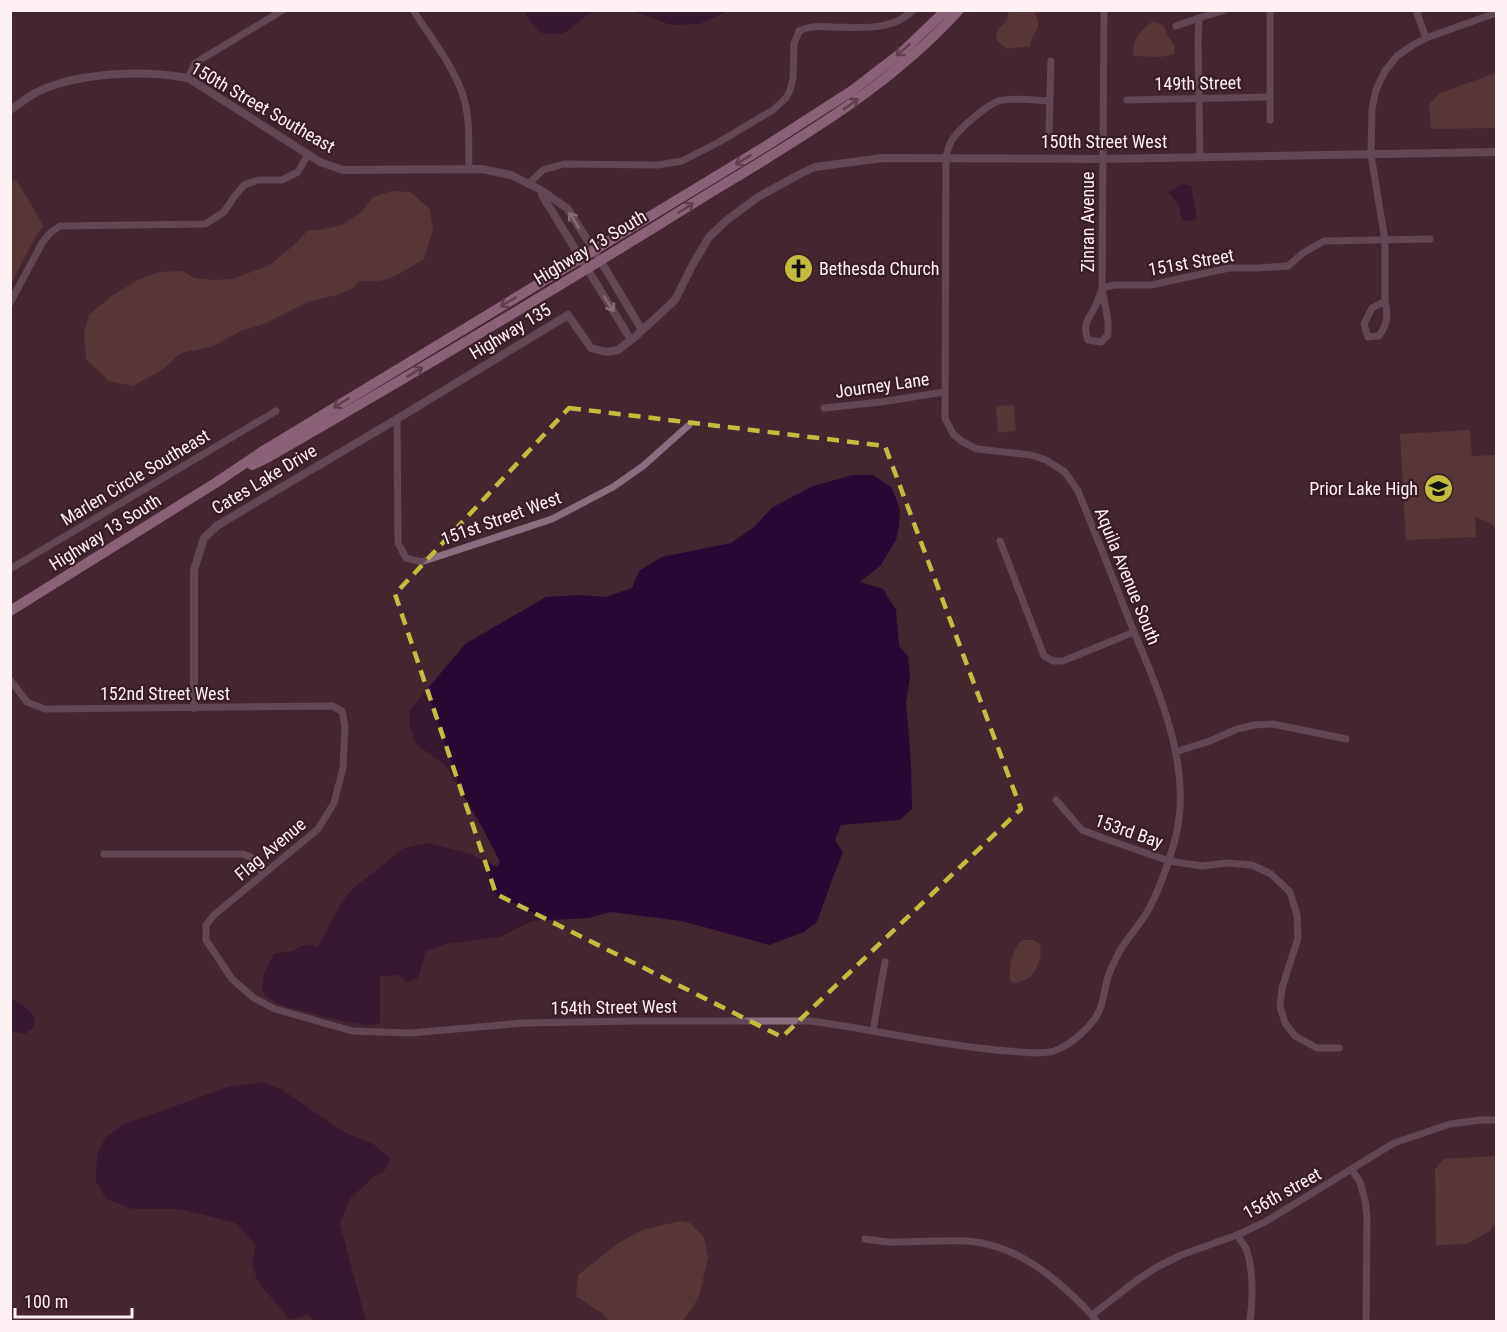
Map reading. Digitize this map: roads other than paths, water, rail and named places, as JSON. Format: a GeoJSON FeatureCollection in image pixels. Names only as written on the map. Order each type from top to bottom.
{"type":"FeatureCollection","features":[{"type":"Feature","properties":{"kind":"main road","name":"Highway 13 South"},"geometry":{"type":"LineString","coordinates":[[10,611],[263,451],[766,146],[853,90],[901,53],[946,10]]}},
{"type":"Feature","properties":{"kind":"main road","name":"Highway 13 South"},"geometry":{"type":"LineString","coordinates":[[217,482],[267,458],[354,408],[817,127],[879,84],[923,47],[959,10]]}},
{"type":"Feature","properties":{"kind":"street"},"geometry":{"type":"LineString","coordinates":[[188,78],[195,63],[283,10]]}},
{"type":"Feature","properties":{"kind":"street"},"geometry":{"type":"LineString","coordinates":[[413,10],[454,74],[460,88],[467,112],[469,169]]}},
{"type":"Feature","properties":{"kind":"street"},"geometry":{"type":"LineString","coordinates":[[528,184],[543,170],[564,164],[658,165],[682,161],[742,129],[773,110],[786,98],[793,79],[794,44],[799,32],[804,28],[885,26],[897,22],[913,10]]}},
{"type":"Feature","properties":{"kind":"street","name":"Zinran Avenue"},"geometry":{"type":"LineString","coordinates":[[1102,288],[1088,317],[1085,333],[1088,340],[1101,342],[1108,335],[1102,288],[1104,10]]}},
{"type":"Feature","properties":{"kind":"street"},"geometry":{"type":"LineString","coordinates":[[1176,26],[1225,10]]}},
{"type":"Feature","properties":{"kind":"street"},"geometry":{"type":"LineString","coordinates":[[1270,10],[1270,120]]}},
{"type":"Feature","properties":{"kind":"street"},"geometry":{"type":"LineString","coordinates":[[1416,10],[1426,38]]}},
{"type":"Feature","properties":{"kind":"street"},"geometry":{"type":"LineString","coordinates":[[1385,302],[1372,308],[1364,324],[1368,337],[1379,336],[1386,327],[1387,315],[1385,240],[1371,155],[1372,109],[1376,90],[1385,71],[1397,56],[1426,38],[1497,13]]}},
{"type":"Feature","properties":{"kind":"street"},"geometry":{"type":"LineString","coordinates":[[1200,18],[1198,29],[1200,157]]}},
{"type":"Feature","properties":{"kind":"street"},"geometry":{"type":"LineString","coordinates":[[1049,132],[1051,61]]}},
{"type":"Feature","properties":{"kind":"street","name":"150th Street Southeast"},"geometry":{"type":"LineString","coordinates":[[10,110],[37,92],[73,79],[148,74],[188,78],[320,162],[343,170],[482,169],[511,175],[539,189],[567,208],[600,260]]}},
{"type":"Feature","properties":{"kind":"street","name":"149th Street"},"geometry":{"type":"LineString","coordinates":[[1127,100],[1270,97]]}},
{"type":"Feature","properties":{"kind":"street"},"geometry":{"type":"LineString","coordinates":[[946,158],[954,137],[994,102],[1050,100]]}},
{"type":"Feature","properties":{"kind":"street","name":"150th Street West"},"geometry":{"type":"LineString","coordinates":[[727,220],[758,197],[815,167],[882,158],[1102,159],[1497,153]]}},
{"type":"Feature","properties":{"kind":"street"},"geometry":{"type":"LineString","coordinates":[[10,303],[42,243],[60,226],[205,224],[224,212],[244,185],[258,180],[282,180],[298,172],[308,154]]}},
{"type":"Feature","properties":{"kind":"street","name":"Aquila Avenue South"},"geometry":{"type":"LineString","coordinates":[[946,158],[945,418],[954,434],[963,442],[977,449],[1030,455],[1046,460],[1065,472],[1078,491],[1164,710],[1179,773],[1180,816],[1169,861],[1160,884],[1147,912],[1118,954],[1109,973],[1100,1011],[1083,1033],[1053,1051]]}},
{"type":"Feature","properties":{"kind":"street"},"geometry":{"type":"LineString","coordinates":[[539,189],[631,340]]}},
{"type":"Feature","properties":{"kind":"street","name":"Highway 135"},"geometry":{"type":"LineString","coordinates":[[398,419],[568,315],[591,348],[606,352],[618,350],[675,300],[709,237],[727,220]]}},
{"type":"Feature","properties":{"kind":"street","name":"151st Street"},"geometry":{"type":"LineString","coordinates":[[1102,288],[1114,285],[1150,285],[1229,268],[1288,266],[1303,253],[1324,241],[1430,239]]}},
{"type":"Feature","properties":{"kind":"street"},"geometry":{"type":"LineString","coordinates":[[600,260],[642,330]]}},
{"type":"Feature","properties":{"kind":"street","name":"Journey Lane"},"geometry":{"type":"LineString","coordinates":[[824,408],[944,392]]}},
{"type":"Feature","properties":{"kind":"street","name":"Marlen Circle Southeast"},"geometry":{"type":"LineString","coordinates":[[10,569],[276,411]]}},
{"type":"Feature","properties":{"kind":"street","name":"151st Street West"},"geometry":{"type":"LineString","coordinates":[[398,419],[398,543],[406,558],[421,562],[552,519],[613,487],[643,465],[689,425]]}},
{"type":"Feature","properties":{"kind":"street","name":"Cates Lake Drive"},"geometry":{"type":"LineString","coordinates":[[194,708],[194,570],[204,538],[218,525],[398,419]]}},
{"type":"Feature","properties":{"kind":"street"},"geometry":{"type":"LineString","coordinates":[[1000,541],[1044,656],[1053,661],[1063,661],[1134,632]]}},
{"type":"Feature","properties":{"kind":"street","name":"152nd Street West"},"geometry":{"type":"LineString","coordinates":[[10,680],[27,702],[45,709],[332,706]]}},
{"type":"Feature","properties":{"kind":"street","name":"Flag Avenue"},"geometry":{"type":"LineString","coordinates":[[206,940],[206,925],[214,915],[318,829],[334,803],[344,768],[345,727],[342,711],[332,706]]}},
{"type":"Feature","properties":{"kind":"street"},"geometry":{"type":"LineString","coordinates":[[1175,752],[1254,724],[1274,724],[1346,740]]}},
{"type":"Feature","properties":{"kind":"street","name":"153rd Bay"},"geometry":{"type":"LineString","coordinates":[[1056,800],[1082,831],[1169,861],[1202,866],[1227,863],[1252,865],[1271,874],[1290,892],[1297,915],[1298,938],[1282,988],[1280,1006],[1286,1023],[1295,1036],[1317,1048],[1339,1048]]}},
{"type":"Feature","properties":{"kind":"street"},"geometry":{"type":"LineString","coordinates":[[104,854],[243,854],[255,859],[263,874]]}},
{"type":"Feature","properties":{"kind":"street","name":"154th Street West"},"geometry":{"type":"LineString","coordinates":[[206,940],[232,979],[254,998],[275,1009],[352,1030],[410,1033],[523,1023],[811,1021],[973,1048],[1035,1053],[1053,1051]]}},
{"type":"Feature","properties":{"kind":"street"},"geometry":{"type":"LineString","coordinates":[[873,1030],[885,962]]}},
{"type":"Feature","properties":{"kind":"street","name":"156th street"},"geometry":{"type":"LineString","coordinates":[[1092,1315],[1157,1267],[1181,1255],[1237,1235],[1265,1221],[1394,1143],[1450,1124],[1497,1120]]}},
{"type":"Feature","properties":{"kind":"street"},"geometry":{"type":"LineString","coordinates":[[1352,1170],[1360,1182],[1367,1217],[1366,1322]]}},
{"type":"Feature","properties":{"kind":"street"},"geometry":{"type":"LineString","coordinates":[[1237,1235],[1246,1248],[1252,1274],[1250,1322]]}},
{"type":"Feature","properties":{"kind":"street"},"geometry":{"type":"LineString","coordinates":[[865,1239],[895,1243],[968,1241],[1010,1251],[1039,1267],[1068,1292],[1097,1322]]}},
{"type":"Feature","properties":{"kind":"place","name":"Bethesda Church"},"geometry":{"type":"Point","coordinates":[798,268]}},
{"type":"Feature","properties":{"kind":"place","name":"Prior Lake High"},"geometry":{"type":"Point","coordinates":[1439,488]}}]}
